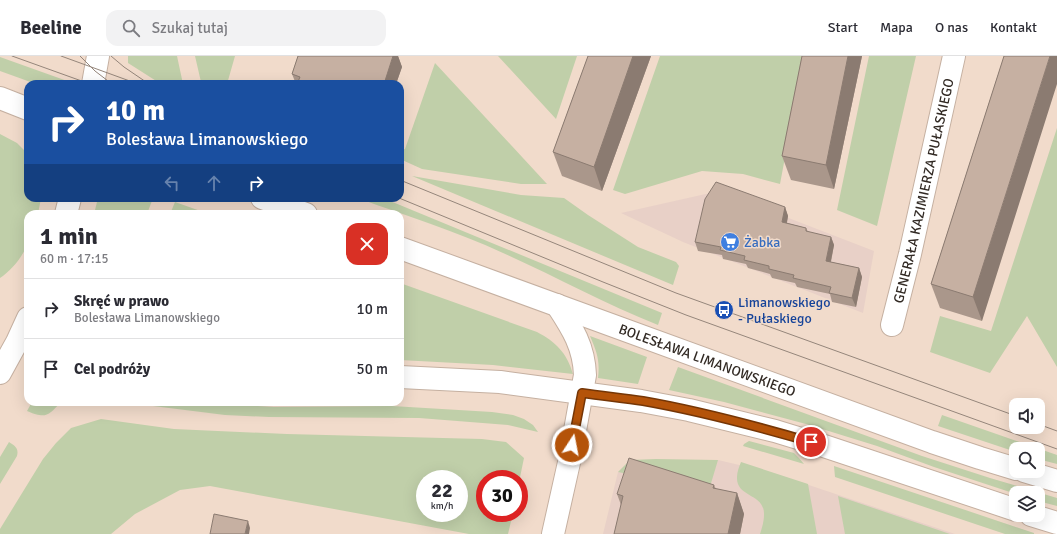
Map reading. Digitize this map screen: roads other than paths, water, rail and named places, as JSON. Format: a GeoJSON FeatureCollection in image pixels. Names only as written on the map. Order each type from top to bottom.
{"type":"FeatureCollection","features":[{"type":"Feature","properties":{"kind":"main road"},"geometry":{"type":"LineString","coordinates":[[94,80],[98,56]]}},
{"type":"Feature","properties":{"kind":"main road","name":"GENERAŁA KAZIMIERZA PUŁASKIEGO"},"geometry":{"type":"LineString","coordinates":[[892,325],[910,254],[954,56]]}},
{"type":"Feature","properties":{"kind":"main road"},"geometry":{"type":"LineString","coordinates":[[0,98],[24,107]]}},
{"type":"Feature","properties":{"kind":"main road"},"geometry":{"type":"LineString","coordinates":[[273,202],[295,210]]}},
{"type":"Feature","properties":{"kind":"main road","name":"BOLESŁAWA LIMANOWSKIEGO"},"geometry":{"type":"LineString","coordinates":[[404,249],[932,442],[1009,466]]}},
{"type":"Feature","properties":{"kind":"main road"},"geometry":{"type":"LineString","coordinates":[[553,534],[570,458],[585,375],[584,363],[580,348],[574,334],[557,305]]}},
{"type":"Feature","properties":{"kind":"main road"},"geometry":{"type":"LineString","coordinates":[[0,373],[24,325]]}},
{"type":"Feature","properties":{"kind":"main road"},"geometry":{"type":"LineString","coordinates":[[404,377],[500,382],[657,404],[728,419],[824,446],[1009,508]]}},
{"type":"Feature","properties":{"kind":"main road"},"geometry":{"type":"LineString","coordinates":[[1045,477],[1057,481]]}},
{"type":"Feature","properties":{"kind":"main road"},"geometry":{"type":"LineString","coordinates":[[1045,519],[1057,523]]}},
{"type":"Feature","properties":{"kind":"tram line"},"geometry":{"type":"LineString","coordinates":[[12,56],[79,80]]}},
{"type":"Feature","properties":{"kind":"tram line"},"geometry":{"type":"LineString","coordinates":[[61,56],[127,80]]}},
{"type":"Feature","properties":{"kind":"tram line"},"geometry":{"type":"LineString","coordinates":[[80,56],[107,80]]}},
{"type":"Feature","properties":{"kind":"tram line"},"geometry":{"type":"LineString","coordinates":[[111,56],[143,80]]}},
{"type":"Feature","properties":{"kind":"tram line"},"geometry":{"type":"LineString","coordinates":[[404,182],[676,293],[1009,413]]}},
{"type":"Feature","properties":{"kind":"tram line"},"geometry":{"type":"LineString","coordinates":[[404,200],[686,315],[1057,449]]}},
{"type":"Feature","properties":{"kind":"tram line"},"geometry":{"type":"LineString","coordinates":[[1045,427],[1057,431]]}},
{"type":"Feature","properties":{"kind":"place","name":"Żabka"},"geometry":{"type":"Point","coordinates":[730,242]}},
{"type":"Feature","properties":{"kind":"place","name":"Limanowskiego - Pułaskiego"},"geometry":{"type":"Point","coordinates":[724,310]}}]}
